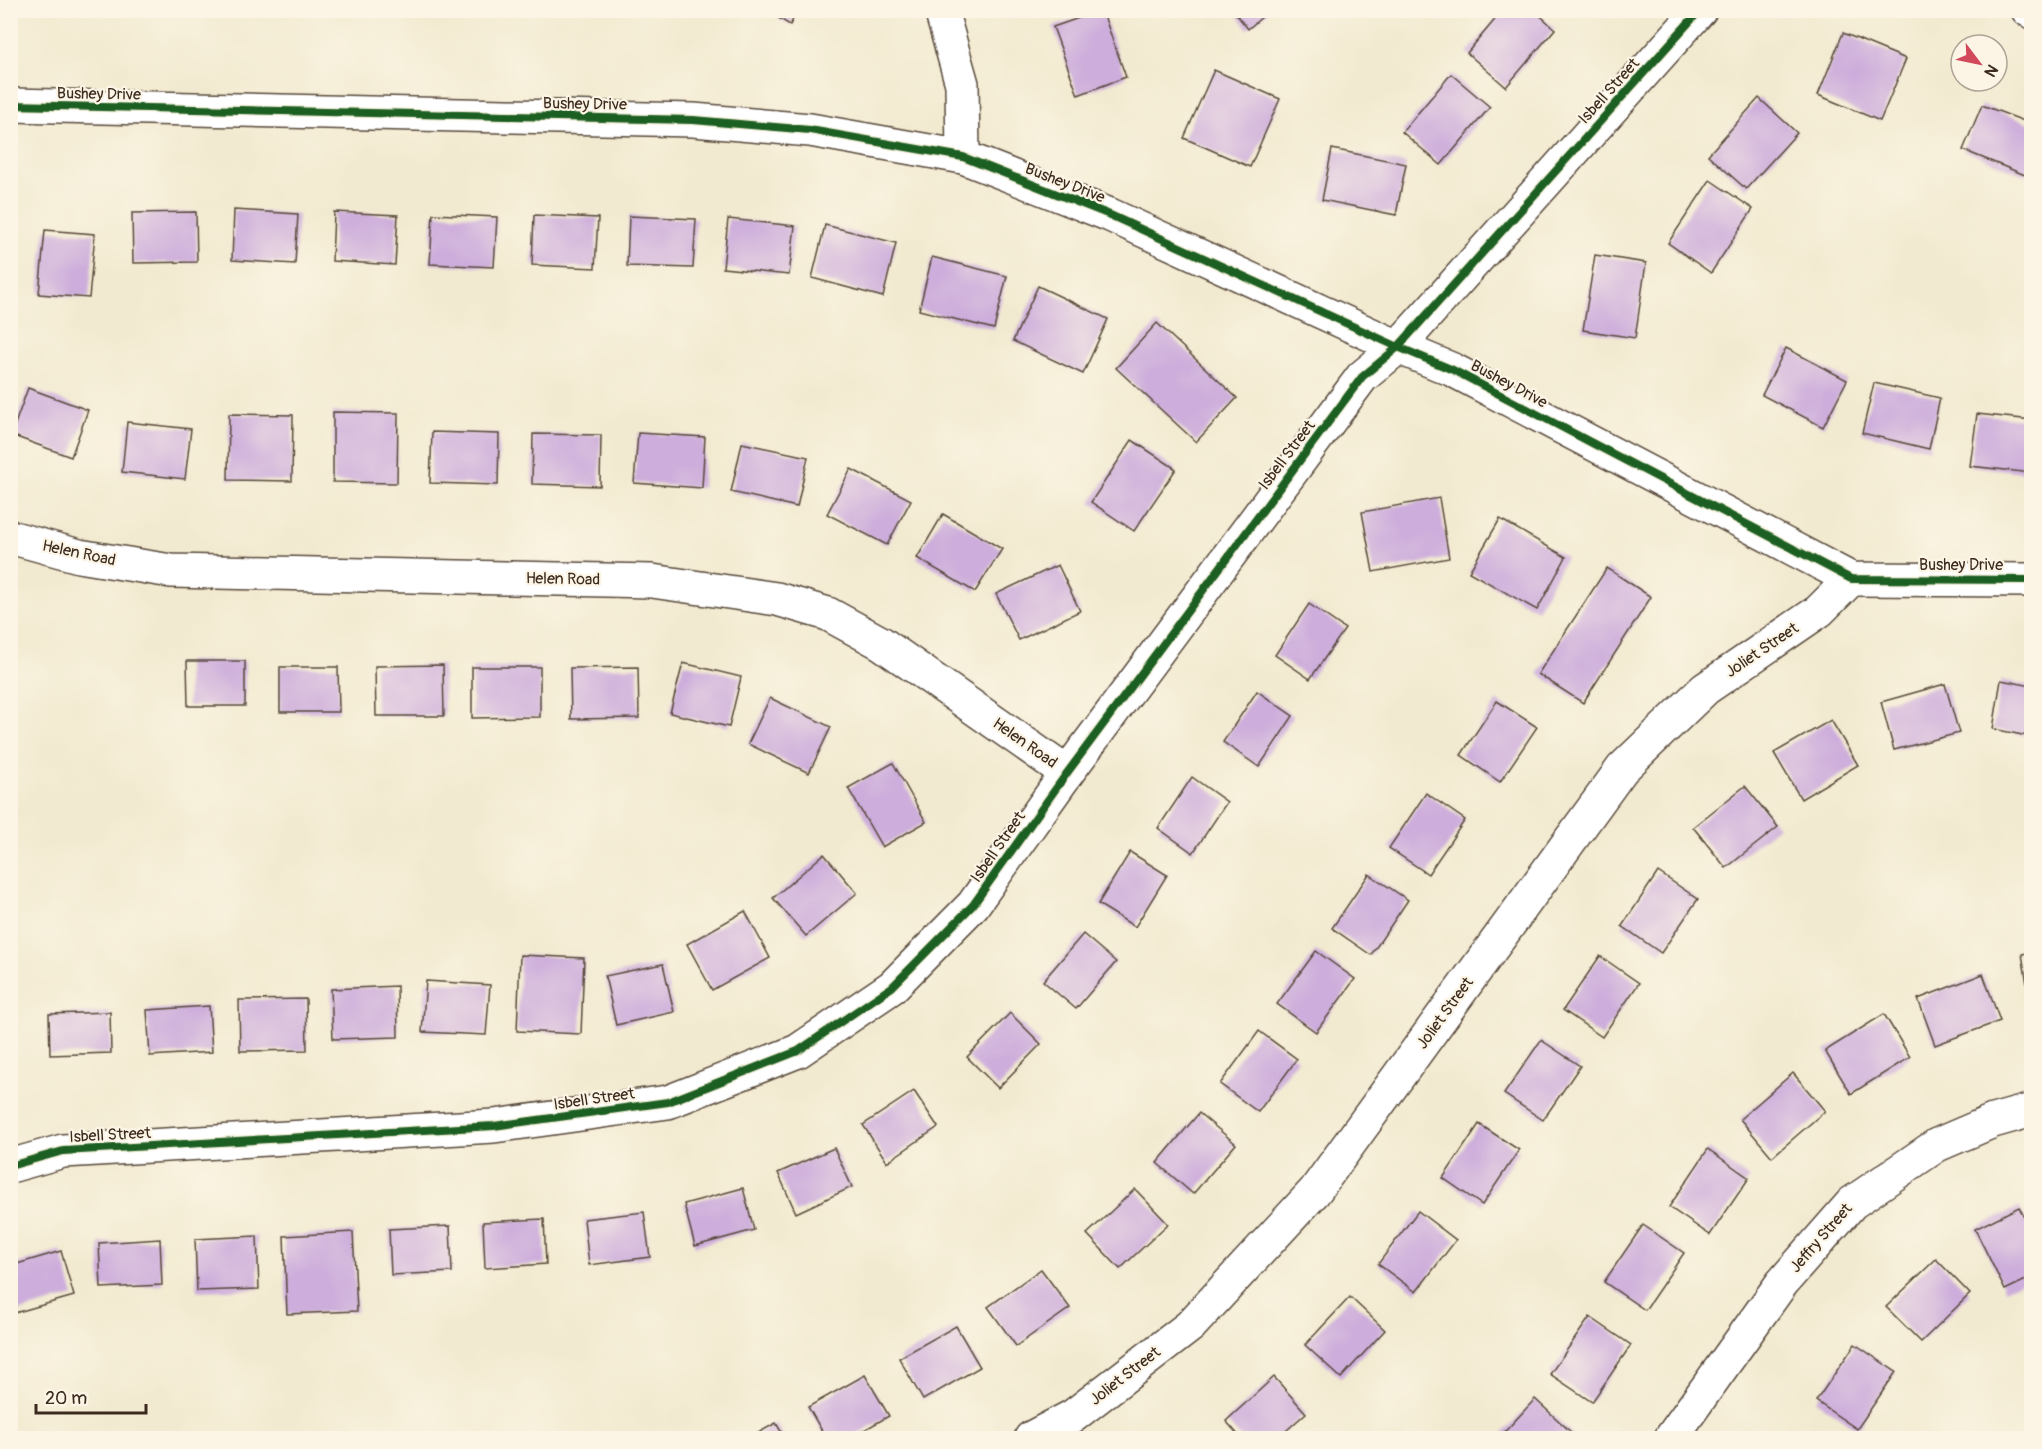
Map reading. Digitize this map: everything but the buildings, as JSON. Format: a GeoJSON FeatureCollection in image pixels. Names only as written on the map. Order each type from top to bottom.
{"type":"FeatureCollection","features":[{"type":"Feature","properties":{"kind":"street"},"geometry":{"type":"LineString","coordinates":[[941,10],[962,84],[963,157]]}},
{"type":"Feature","properties":{"kind":"street","name":"Isbell Street"},"geometry":{"type":"LineString","coordinates":[[10,1166],[63,1151],[494,1126],[668,1102],[798,1052],[892,987],[974,905],[1067,773],[1362,377],[1398,347],[1700,10]]}},
{"type":"Feature","properties":{"kind":"street","name":"Bushey Drive"},"geometry":{"type":"LineString","coordinates":[[10,105],[693,120],[810,130],[963,157],[1110,215],[1398,347],[1453,369],[1851,579],[2031,580]]}},
{"type":"Feature","properties":{"kind":"street","name":"Helen Road"},"geometry":{"type":"LineString","coordinates":[[10,537],[79,556],[171,571],[652,581],[777,599],[828,614],[881,643],[1067,773]]}},
{"type":"Feature","properties":{"kind":"street","name":"Joliet Street"},"geometry":{"type":"LineString","coordinates":[[1031,1438],[1073,1416],[1190,1326],[1315,1191],[1622,769],[1705,689],[1819,611],[1851,579]]}},
{"type":"Feature","properties":{"kind":"street","name":"Jeffry Street"},"geometry":{"type":"LineString","coordinates":[[1671,1438],[1782,1283],[1852,1203],[1937,1145],[1993,1121],[2031,1110]]}},
{"type":"Feature","properties":{"kind":"cycle path"},"geometry":{"type":"LineString","coordinates":[[10,1166],[63,1151],[494,1126],[668,1102],[798,1051],[892,987],[973,905],[1067,773],[1362,377],[1398,347],[1700,10]]}},
{"type":"Feature","properties":{"kind":"cycle path"},"geometry":{"type":"LineString","coordinates":[[10,105],[693,120],[810,130],[963,157],[1110,215],[1453,370],[1851,579],[2032,580]]}}]}
